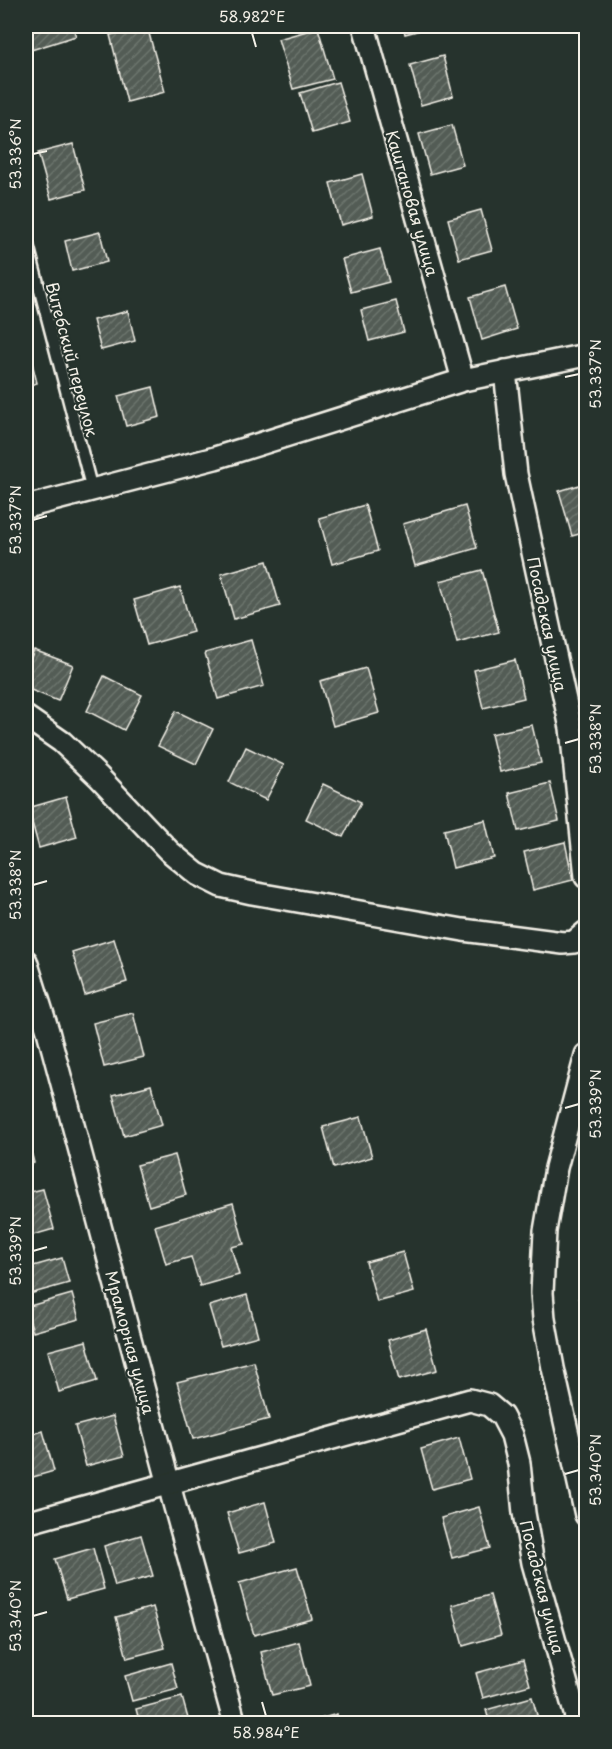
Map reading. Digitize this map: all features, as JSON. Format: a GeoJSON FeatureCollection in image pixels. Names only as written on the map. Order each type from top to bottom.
{"type":"FeatureCollection","features":[{"type":"Feature","properties":{"kind":"street","name":"Каштановая улица"},"geometry":{"type":"LineString","coordinates":[[364,26],[463,380]]}},
{"type":"Feature","properties":{"kind":"street"},"geometry":{"type":"LineString","coordinates":[[26,507],[214,458],[463,380],[586,355]]}},
{"type":"Feature","properties":{"kind":"street","name":"Посадская улица"},"geometry":{"type":"LineString","coordinates":[[505,371],[516,474],[571,728],[586,877]]}},
{"type":"Feature","properties":{"kind":"street"},"geometry":{"type":"LineString","coordinates":[[26,717],[69,749],[169,850],[197,874],[221,886],[463,930],[563,943],[574,942],[585,934]]}},
{"type":"Feature","properties":{"kind":"street","name":"Мраморная улица"},"geometry":{"type":"LineString","coordinates":[[26,960],[51,1042],[235,1724]]}},
{"type":"Feature","properties":{"kind":"street"},"geometry":{"type":"LineString","coordinates":[[586,1055],[556,1168],[545,1231],[542,1293],[544,1319],[586,1515]]}},
{"type":"Feature","properties":{"kind":"street","name":"Посадская улица"},"geometry":{"type":"LineString","coordinates":[[169,1483],[470,1400],[489,1405],[502,1416],[512,1435],[519,1463],[524,1513],[533,1563],[578,1724]]}},
{"type":"Feature","properties":{"kind":"street"},"geometry":{"type":"LineString","coordinates":[[26,1524],[169,1483]]}},
{"type":"Feature","properties":{"kind":"lane","name":"Витебский переулок"},"geometry":{"type":"LineString","coordinates":[[26,237],[92,489]]}},
{"type":"Feature","properties":{"kind":"building"},"geometry":{"type":"Polygon","coordinates":[[[26,26],[72,26],[76,36],[31,50],[26,26]]]}},
{"type":"Feature","properties":{"kind":"building"},"geometry":{"type":"Polygon","coordinates":[[[147,26],[165,92],[127,102],[110,35],[147,26]]]}},
{"type":"Feature","properties":{"kind":"building"},"geometry":{"type":"Polygon","coordinates":[[[403,26],[436,26],[405,34],[403,26]]]}},
{"type":"Feature","properties":{"kind":"building"},"geometry":{"type":"Polygon","coordinates":[[[318,28],[333,79],[293,89],[278,39],[318,28]]]}},
{"type":"Feature","properties":{"kind":"building"},"geometry":{"type":"Polygon","coordinates":[[[443,56],[453,96],[421,105],[410,65],[443,56]]]}},
{"type":"Feature","properties":{"kind":"building"},"geometry":{"type":"Polygon","coordinates":[[[338,82],[350,122],[312,133],[300,93],[338,82]]]}},
{"type":"Feature","properties":{"kind":"building"},"geometry":{"type":"Polygon","coordinates":[[[452,125],[463,165],[430,174],[419,134],[452,125]]]}},
{"type":"Feature","properties":{"kind":"building"},"geometry":{"type":"Polygon","coordinates":[[[73,144],[85,190],[51,199],[38,153],[73,144]]]}},
{"type":"Feature","properties":{"kind":"building"},"geometry":{"type":"Polygon","coordinates":[[[362,174],[373,216],[341,225],[330,183],[362,174]]]}},
{"type":"Feature","properties":{"kind":"building"},"geometry":{"type":"Polygon","coordinates":[[[481,210],[492,250],[459,259],[448,219],[481,210]]]}},
{"type":"Feature","properties":{"kind":"building"},"geometry":{"type":"Polygon","coordinates":[[[100,232],[107,262],[72,271],[65,241],[100,232]]]}},
{"type":"Feature","properties":{"kind":"building"},"geometry":{"type":"Polygon","coordinates":[[[380,249],[389,282],[351,292],[342,259],[380,249]]]}},
{"type":"Feature","properties":{"kind":"building"},"geometry":{"type":"Polygon","coordinates":[[[505,287],[517,329],[482,340],[470,297],[505,287]]]}},
{"type":"Feature","properties":{"kind":"building"},"geometry":{"type":"Polygon","coordinates":[[[396,301],[404,332],[369,341],[361,310],[396,301]]]}},
{"type":"Feature","properties":{"kind":"building"},"geometry":{"type":"Polygon","coordinates":[[[128,311],[135,341],[101,350],[93,320],[128,311]]]}},
{"type":"Feature","properties":{"kind":"building"},"geometry":{"type":"Polygon","coordinates":[[[26,338],[37,383],[26,386],[26,338]]]}},
{"type":"Feature","properties":{"kind":"building"},"geometry":{"type":"Polygon","coordinates":[[[153,387],[160,417],[126,426],[118,396],[153,387]]]}},
{"type":"Feature","properties":{"kind":"building"},"geometry":{"type":"Polygon","coordinates":[[[586,483],[586,532],[572,536],[559,491],[586,483]]]}},
{"type":"Feature","properties":{"kind":"building"},"geometry":{"type":"Polygon","coordinates":[[[365,505],[378,551],[332,564],[319,518],[365,505]]]}},
{"type":"Feature","properties":{"kind":"building"},"geometry":{"type":"Polygon","coordinates":[[[465,506],[477,548],[415,566],[403,524],[465,506]]]}},
{"type":"Feature","properties":{"kind":"building"},"geometry":{"type":"Polygon","coordinates":[[[267,561],[280,606],[234,619],[221,574],[267,561]]]}},
{"type":"Feature","properties":{"kind":"building"},"geometry":{"type":"Polygon","coordinates":[[[482,570],[499,632],[457,643],[440,581],[482,570]]]}},
{"type":"Feature","properties":{"kind":"building"},"geometry":{"type":"Polygon","coordinates":[[[180,587],[193,632],[147,645],[134,600],[180,587]]]}},
{"type":"Feature","properties":{"kind":"building"},"geometry":{"type":"Polygon","coordinates":[[[251,640],[264,686],[218,699],[205,653],[251,640]]]}},
{"type":"Feature","properties":{"kind":"building"},"geometry":{"type":"Polygon","coordinates":[[[34,650],[73,665],[58,701],[26,688],[26,670],[34,650]]]}},
{"type":"Feature","properties":{"kind":"building"},"geometry":{"type":"Polygon","coordinates":[[[515,660],[524,698],[483,708],[474,670],[515,660]]]}},
{"type":"Feature","properties":{"kind":"building"},"geometry":{"type":"Polygon","coordinates":[[[366,668],[379,713],[333,726],[320,681],[366,668]]]}},
{"type":"Feature","properties":{"kind":"building"},"geometry":{"type":"Polygon","coordinates":[[[104,676],[142,695],[124,730],[87,711],[104,676]]]}},
{"type":"Feature","properties":{"kind":"building"},"geometry":{"type":"Polygon","coordinates":[[[176,711],[213,729],[196,764],[158,746],[176,711]]]}},
{"type":"Feature","properties":{"kind":"building"},"geometry":{"type":"Polygon","coordinates":[[[532,725],[541,763],[500,772],[491,734],[532,725]]]}},
{"type":"Feature","properties":{"kind":"building"},"geometry":{"type":"Polygon","coordinates":[[[246,747],[284,765],[266,800],[229,782],[246,747]]]}},
{"type":"Feature","properties":{"kind":"building"},"geometry":{"type":"Polygon","coordinates":[[[550,783],[559,821],[518,831],[509,793],[550,783]]]}},
{"type":"Feature","properties":{"kind":"building"},"geometry":{"type":"Polygon","coordinates":[[[323,784],[361,802],[343,837],[306,819],[323,784]]]}},
{"type":"Feature","properties":{"kind":"building"},"geometry":{"type":"Polygon","coordinates":[[[66,797],[77,837],[39,848],[28,808],[66,797]]]}},
{"type":"Feature","properties":{"kind":"building"},"geometry":{"type":"Polygon","coordinates":[[[485,820],[494,858],[453,868],[444,830],[485,820]]]}},
{"type":"Feature","properties":{"kind":"building"},"geometry":{"type":"Polygon","coordinates":[[[565,842],[573,880],[533,890],[524,852],[565,842]]]}},
{"type":"Feature","properties":{"kind":"building"},"geometry":{"type":"Polygon","coordinates":[[[114,939],[127,982],[85,995],[72,952],[114,939]]]}},
{"type":"Feature","properties":{"kind":"building"},"geometry":{"type":"Polygon","coordinates":[[[133,1013],[144,1057],[104,1067],[93,1023],[133,1013]]]}},
{"type":"Feature","properties":{"kind":"building"},"geometry":{"type":"Polygon","coordinates":[[[151,1085],[162,1125],[124,1136],[113,1095],[151,1085]]]}},
{"type":"Feature","properties":{"kind":"building"},"geometry":{"type":"Polygon","coordinates":[[[361,1117],[372,1157],[334,1168],[323,1127],[361,1117]]]}},
{"type":"Feature","properties":{"kind":"building"},"geometry":{"type":"Polygon","coordinates":[[[26,1131],[34,1163],[26,1166],[26,1131]]]}},
{"type":"Feature","properties":{"kind":"building"},"geometry":{"type":"Polygon","coordinates":[[[175,1155],[186,1195],[149,1206],[137,1165],[175,1155]]]}},
{"type":"Feature","properties":{"kind":"building"},"geometry":{"type":"Polygon","coordinates":[[[43,1189],[54,1229],[26,1237],[26,1193],[43,1189]]]}},
{"type":"Feature","properties":{"kind":"building"},"geometry":{"type":"Polygon","coordinates":[[[233,1203],[244,1244],[231,1247],[239,1275],[200,1286],[191,1257],[166,1264],[155,1226],[233,1203]]]}},
{"type":"Feature","properties":{"kind":"building"},"geometry":{"type":"Polygon","coordinates":[[[403,1252],[414,1292],[377,1302],[366,1262],[403,1252]]]}},
{"type":"Feature","properties":{"kind":"building"},"geometry":{"type":"Polygon","coordinates":[[[62,1258],[69,1283],[26,1295],[26,1268],[62,1258]]]}},
{"type":"Feature","properties":{"kind":"building"},"geometry":{"type":"Polygon","coordinates":[[[586,1268],[586,1300],[579,1298],[586,1268]]]}},
{"type":"Feature","properties":{"kind":"building"},"geometry":{"type":"Polygon","coordinates":[[[72,1294],[79,1319],[33,1332],[26,1307],[72,1294]]]}},
{"type":"Feature","properties":{"kind":"building"},"geometry":{"type":"Polygon","coordinates":[[[247,1295],[258,1336],[221,1346],[209,1306],[247,1295]]]}},
{"type":"Feature","properties":{"kind":"building"},"geometry":{"type":"Polygon","coordinates":[[[426,1329],[437,1370],[399,1380],[388,1340],[426,1329]]]}},
{"type":"Feature","properties":{"kind":"building"},"geometry":{"type":"Polygon","coordinates":[[[86,1341],[97,1381],[59,1392],[48,1351],[86,1341]]]}},
{"type":"Feature","properties":{"kind":"building"},"geometry":{"type":"Polygon","coordinates":[[[254,1362],[269,1419],[193,1439],[177,1382],[254,1362]]]}},
{"type":"Feature","properties":{"kind":"building"},"geometry":{"type":"Polygon","coordinates":[[[113,1416],[124,1456],[86,1466],[75,1426],[113,1416]]]}},
{"type":"Feature","properties":{"kind":"building"},"geometry":{"type":"Polygon","coordinates":[[[43,1431],[54,1471],[26,1479],[26,1436],[43,1431]]]}},
{"type":"Feature","properties":{"kind":"building"},"geometry":{"type":"Polygon","coordinates":[[[459,1438],[470,1479],[432,1489],[421,1449],[459,1438]]]}},
{"type":"Feature","properties":{"kind":"building"},"geometry":{"type":"Polygon","coordinates":[[[265,1502],[276,1543],[239,1553],[227,1513],[265,1502]]]}},
{"type":"Feature","properties":{"kind":"building"},"geometry":{"type":"Polygon","coordinates":[[[479,1507],[490,1548],[452,1558],[441,1518],[479,1507]]]}},
{"type":"Feature","properties":{"kind":"building"},"geometry":{"type":"Polygon","coordinates":[[[141,1535],[153,1576],[115,1586],[104,1546],[141,1535]]]}},
{"type":"Feature","properties":{"kind":"building"},"geometry":{"type":"Polygon","coordinates":[[[93,1548],[104,1589],[67,1599],[55,1559],[93,1548]]]}},
{"type":"Feature","properties":{"kind":"building"},"geometry":{"type":"Polygon","coordinates":[[[297,1567],[312,1619],[254,1635],[239,1583],[297,1567]]]}},
{"type":"Feature","properties":{"kind":"building"},"geometry":{"type":"Polygon","coordinates":[[[490,1595],[501,1635],[463,1646],[452,1605],[490,1595]]]}},
{"type":"Feature","properties":{"kind":"building"},"geometry":{"type":"Polygon","coordinates":[[[153,1607],[165,1648],[127,1658],[116,1617],[153,1607]]]}},
{"type":"Feature","properties":{"kind":"building"},"geometry":{"type":"Polygon","coordinates":[[[299,1642],[310,1686],[272,1695],[261,1652],[299,1642]]]}},
{"type":"Feature","properties":{"kind":"building"},"geometry":{"type":"Polygon","coordinates":[[[523,1660],[530,1685],[483,1698],[476,1673],[523,1660]]]}},
{"type":"Feature","properties":{"kind":"building"},"geometry":{"type":"Polygon","coordinates":[[[171,1663],[178,1689],[132,1701],[125,1676],[171,1663]]]}},
{"type":"Feature","properties":{"kind":"building"},"geometry":{"type":"Polygon","coordinates":[[[182,1697],[189,1722],[140,1724],[136,1709],[182,1697]]]}},
{"type":"Feature","properties":{"kind":"building"},"geometry":{"type":"Polygon","coordinates":[[[532,1697],[539,1722],[490,1724],[486,1710],[532,1697]]]}},
{"type":"Feature","properties":{"kind":"building"},"geometry":{"type":"Polygon","coordinates":[[[337,1714],[339,1724],[303,1724],[337,1714]]]}}]}
